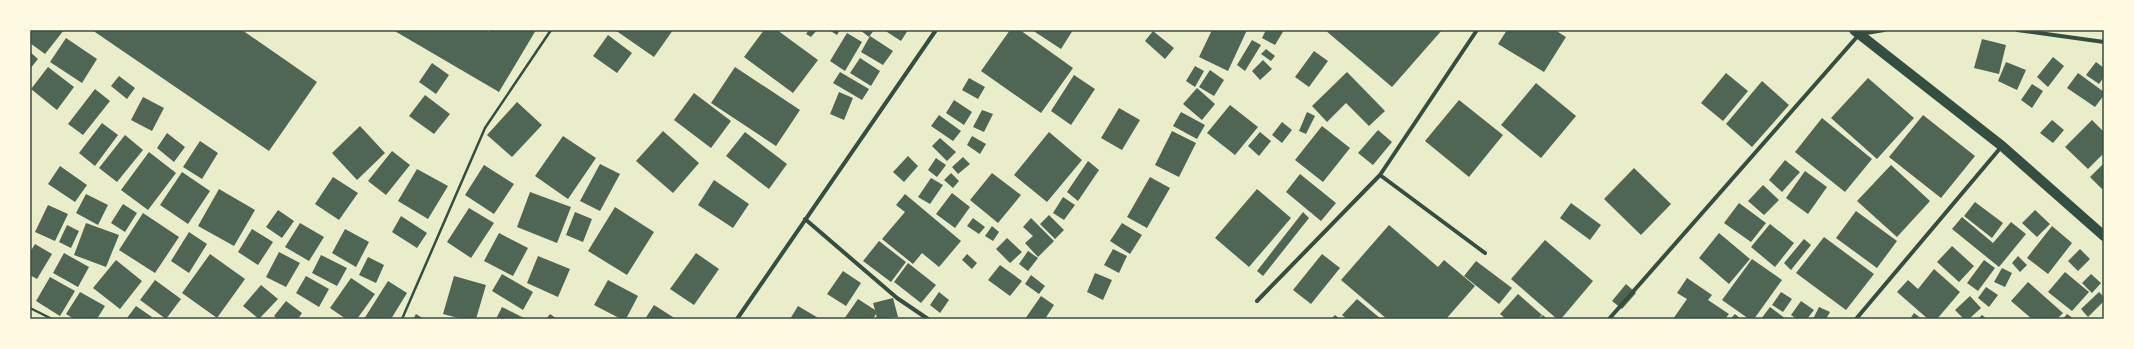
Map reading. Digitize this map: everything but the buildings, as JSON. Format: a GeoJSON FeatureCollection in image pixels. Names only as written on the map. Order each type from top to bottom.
{"type":"FeatureCollection","features":[{"type":"Feature","properties":{"kind":"main road"},"geometry":{"type":"LineString","coordinates":[[1859,31],[2002,146],[2104,236]]}},
{"type":"Feature","properties":{"kind":"street"},"geometry":{"type":"LineString","coordinates":[[737,319],[805,218],[936,30]]}},
{"type":"Feature","properties":{"kind":"street"},"geometry":{"type":"LineString","coordinates":[[1257,301],[1380,174],[1476,30]]}},
{"type":"Feature","properties":{"kind":"street"},"geometry":{"type":"LineString","coordinates":[[1609,319],[1859,31],[1884,30]]}},
{"type":"Feature","properties":{"kind":"street"},"geometry":{"type":"LineString","coordinates":[[2017,30],[2104,42]]}},
{"type":"Feature","properties":{"kind":"street"},"geometry":{"type":"LineString","coordinates":[[1856,319],[2002,146]]}},
{"type":"Feature","properties":{"kind":"street"},"geometry":{"type":"LineString","coordinates":[[1380,174],[1485,253]]}},
{"type":"Feature","properties":{"kind":"street"},"geometry":{"type":"LineString","coordinates":[[805,218],[897,298],[928,319]]}},
{"type":"Feature","properties":{"kind":"path"},"geometry":{"type":"LineString","coordinates":[[402,319],[484,128],[551,30]]}},
{"type":"Feature","properties":{"kind":"path"},"geometry":{"type":"LineString","coordinates":[[30,308],[52,319]]}}]}
